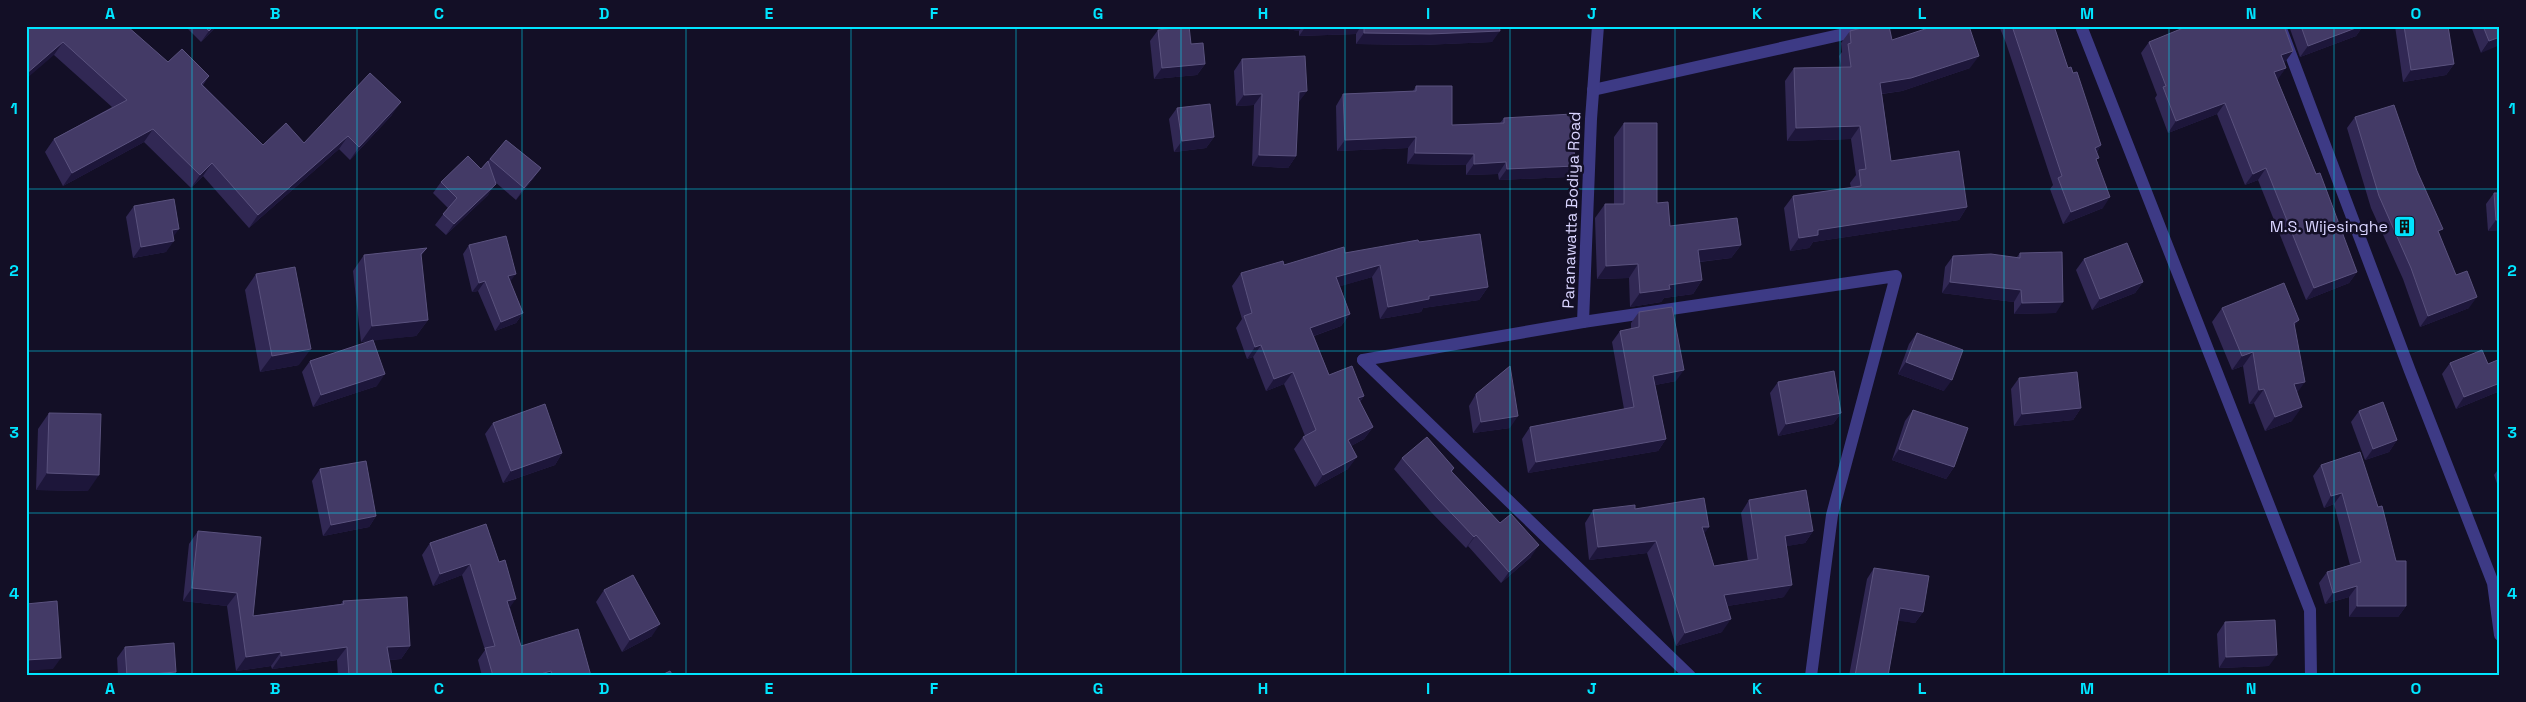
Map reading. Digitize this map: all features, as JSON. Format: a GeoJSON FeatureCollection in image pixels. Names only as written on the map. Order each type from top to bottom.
{"type":"FeatureCollection","features":[{"type":"Feature","properties":{"kind":"street","name":"Paranawatta Bodiya Road"},"geometry":{"type":"LineString","coordinates":[[1598,26],[1593,90],[1584,322],[1363,360],[1690,676]]}},
{"type":"Feature","properties":{"kind":"street"},"geometry":{"type":"LineString","coordinates":[[1593,90],[1880,26]]}},
{"type":"Feature","properties":{"kind":"street"},"geometry":{"type":"LineString","coordinates":[[2082,26],[2310,610],[2311,676]]}},
{"type":"Feature","properties":{"kind":"street"},"geometry":{"type":"LineString","coordinates":[[2280,26],[2406,362],[2493,583],[2500,635]]}},
{"type":"Feature","properties":{"kind":"street"},"geometry":{"type":"LineString","coordinates":[[1584,322],[1896,276],[1832,515],[1811,676]]}},
{"type":"Feature","properties":{"kind":"building"},"geometry":{"type":"Polygon","coordinates":[[[26,26],[127,26],[168,62],[182,49],[209,76],[201,84],[263,145],[286,123],[304,143],[370,73],[401,102],[359,147],[348,136],[258,215],[212,163],[200,175],[153,129],[72,173],[54,139],[127,100],[63,42],[26,74],[26,26]]]}},
{"type":"Feature","properties":{"kind":"building"},"geometry":{"type":"Polygon","coordinates":[[[204,26],[214,26],[209,31],[204,26]]]}},
{"type":"Feature","properties":{"kind":"building"},"geometry":{"type":"Polygon","coordinates":[[[1189,26],[1191,44],[1203,43],[1205,64],[1162,68],[1158,30],[1189,26]]]}},
{"type":"Feature","properties":{"kind":"building"},"geometry":{"type":"Polygon","coordinates":[[[1364,26],[1499,26],[1500,31],[1430,34],[1364,33],[1364,26]]]}},
{"type":"Feature","properties":{"kind":"building"},"geometry":{"type":"Polygon","coordinates":[[[1869,26],[1889,26],[1892,40],[1934,26],[1969,26],[1979,56],[1911,78],[1880,83],[1891,161],[1959,151],[1967,207],[1818,230],[1818,235],[1799,238],[1793,196],[1861,186],[1859,170],[1866,169],[1860,126],[1796,128],[1794,68],[1851,67],[1848,44],[1851,43],[1850,31],[1869,26]]]}},
{"type":"Feature","properties":{"kind":"building"},"geometry":{"type":"Polygon","coordinates":[[[2012,26],[2054,26],[2068,68],[2071,67],[2073,73],[2077,72],[2101,145],[2095,148],[2099,158],[2096,159],[2110,197],[2071,212],[2058,178],[2062,176],[2012,26]]]}},
{"type":"Feature","properties":{"kind":"building"},"geometry":{"type":"Polygon","coordinates":[[[2188,26],[2284,26],[2293,51],[2281,55],[2286,68],[2274,72],[2316,174],[2320,173],[2357,272],[2314,288],[2266,168],[2253,174],[2225,103],[2176,121],[2163,87],[2166,86],[2149,42],[2188,26]]]}},
{"type":"Feature","properties":{"kind":"building"},"geometry":{"type":"Polygon","coordinates":[[[2301,26],[2361,26],[2308,46],[2301,26]]]}},
{"type":"Feature","properties":{"kind":"building"},"geometry":{"type":"Polygon","coordinates":[[[2404,26],[2448,26],[2454,64],[2411,70],[2404,26]]]}},
{"type":"Feature","properties":{"kind":"building"},"geometry":{"type":"Polygon","coordinates":[[[2483,26],[2500,26],[2500,37],[2489,41],[2483,26]]]}},
{"type":"Feature","properties":{"kind":"building"},"geometry":{"type":"Polygon","coordinates":[[[1305,56],[1307,91],[1299,92],[1296,156],[1259,155],[1262,94],[1244,95],[1242,59],[1305,56]]]}},
{"type":"Feature","properties":{"kind":"building"},"geometry":{"type":"Polygon","coordinates":[[[1416,86],[1452,86],[1452,125],[1504,123],[1504,118],[1572,114],[1575,166],[1507,169],[1506,162],[1474,164],[1474,154],[1415,153],[1416,137],[1345,140],[1343,94],[1416,91],[1416,86]]]}},
{"type":"Feature","properties":{"kind":"building"},"geometry":{"type":"Polygon","coordinates":[[[1210,104],[1214,137],[1182,141],[1177,108],[1210,104]]]}},
{"type":"Feature","properties":{"kind":"building"},"geometry":{"type":"Polygon","coordinates":[[[2394,105],[2417,171],[2443,229],[2438,231],[2456,275],[2467,271],[2477,297],[2428,316],[2411,268],[2379,196],[2355,117],[2394,105]]]}},
{"type":"Feature","properties":{"kind":"building"},"geometry":{"type":"Polygon","coordinates":[[[1624,123],[1657,123],[1657,203],[1668,202],[1670,226],[1737,218],[1741,245],[1698,250],[1702,280],[1669,285],[1670,289],[1640,293],[1638,264],[1606,266],[1605,204],[1624,204],[1624,123]]]}},
{"type":"Feature","properties":{"kind":"building"},"geometry":{"type":"Polygon","coordinates":[[[506,140],[541,168],[524,188],[490,159],[506,140]]]}},
{"type":"Feature","properties":{"kind":"building"},"geometry":{"type":"Polygon","coordinates":[[[468,156],[481,169],[488,161],[496,184],[454,224],[443,214],[457,198],[441,182],[468,156]]]}},
{"type":"Feature","properties":{"kind":"building"},"geometry":{"type":"Polygon","coordinates":[[[2494,193],[2500,193],[2500,220],[2496,220],[2494,193]]]}},
{"type":"Feature","properties":{"kind":"building"},"geometry":{"type":"Polygon","coordinates":[[[174,199],[179,229],[172,230],[174,241],[141,247],[134,206],[174,199]]]}},
{"type":"Feature","properties":{"kind":"building"},"geometry":{"type":"Polygon","coordinates":[[[1480,234],[1488,287],[1429,296],[1429,299],[1388,307],[1380,265],[1336,277],[1350,314],[1310,328],[1329,375],[1352,366],[1364,396],[1358,398],[1373,427],[1348,440],[1357,457],[1323,475],[1303,437],[1316,430],[1293,372],[1274,379],[1261,345],[1255,347],[1244,316],[1252,313],[1241,273],[1283,261],[1284,265],[1344,247],[1345,253],[1418,240],[1419,242],[1480,234]]]}},
{"type":"Feature","properties":{"kind":"building"},"geometry":{"type":"Polygon","coordinates":[[[506,236],[516,274],[508,276],[523,313],[501,322],[485,281],[479,283],[469,245],[506,236]]]}},
{"type":"Feature","properties":{"kind":"building"},"geometry":{"type":"Polygon","coordinates":[[[2127,243],[2143,282],[2100,299],[2084,259],[2127,243]]]}},
{"type":"Feature","properties":{"kind":"building"},"geometry":{"type":"Polygon","coordinates":[[[427,248],[421,254],[428,320],[372,326],[364,255],[427,248]]]}},
{"type":"Feature","properties":{"kind":"building"},"geometry":{"type":"Polygon","coordinates":[[[2062,252],[2063,302],[2022,303],[2021,290],[1950,282],[1953,256],[1991,254],[2020,258],[2020,253],[2062,252]]]}},
{"type":"Feature","properties":{"kind":"building"},"geometry":{"type":"Polygon","coordinates":[[[295,267],[311,349],[272,356],[256,274],[295,267]]]}},
{"type":"Feature","properties":{"kind":"building"},"geometry":{"type":"Polygon","coordinates":[[[2284,283],[2299,320],[2294,323],[2305,382],[2294,384],[2302,407],[2275,417],[2264,389],[2259,390],[2253,352],[2242,356],[2222,308],[2284,283]]]}},
{"type":"Feature","properties":{"kind":"building"},"geometry":{"type":"Polygon","coordinates":[[[1672,307],[1684,370],[1653,376],[1666,439],[1536,462],[1530,427],[1634,407],[1620,331],[1639,327],[1639,312],[1672,307]]]}},
{"type":"Feature","properties":{"kind":"building"},"geometry":{"type":"Polygon","coordinates":[[[1917,333],[1963,350],[1952,380],[1906,362],[1917,333]]]}},
{"type":"Feature","properties":{"kind":"building"},"geometry":{"type":"Polygon","coordinates":[[[373,340],[385,374],[321,395],[310,361],[373,340]]]}},
{"type":"Feature","properties":{"kind":"building"},"geometry":{"type":"Polygon","coordinates":[[[2482,350],[2488,364],[2500,359],[2500,383],[2464,397],[2450,363],[2482,350]]]}},
{"type":"Feature","properties":{"kind":"building"},"geometry":{"type":"Polygon","coordinates":[[[1510,366],[1518,416],[1481,422],[1476,394],[1510,366]]]}},
{"type":"Feature","properties":{"kind":"building"},"geometry":{"type":"Polygon","coordinates":[[[1834,371],[1841,413],[1786,424],[1778,382],[1834,371]]]}},
{"type":"Feature","properties":{"kind":"building"},"geometry":{"type":"Polygon","coordinates":[[[2077,372],[2081,408],[2022,414],[2019,378],[2077,372]]]}},
{"type":"Feature","properties":{"kind":"building"},"geometry":{"type":"Polygon","coordinates":[[[2383,402],[2397,440],[2373,449],[2359,411],[2383,402]]]}},
{"type":"Feature","properties":{"kind":"building"},"geometry":{"type":"Polygon","coordinates":[[[545,404],[562,453],[511,471],[493,423],[545,404]]]}},
{"type":"Feature","properties":{"kind":"building"},"geometry":{"type":"Polygon","coordinates":[[[1913,410],[1968,428],[1954,467],[1899,449],[1913,410]]]}},
{"type":"Feature","properties":{"kind":"building"},"geometry":{"type":"Polygon","coordinates":[[[49,413],[101,414],[99,475],[47,473],[49,413]]]}},
{"type":"Feature","properties":{"kind":"building"},"geometry":{"type":"Polygon","coordinates":[[[1427,437],[1454,468],[1451,471],[1500,523],[1511,514],[1539,545],[1509,572],[1476,535],[1474,537],[1438,499],[1402,458],[1427,437]]]}},
{"type":"Feature","properties":{"kind":"building"},"geometry":{"type":"Polygon","coordinates":[[[2360,452],[2378,507],[2382,506],[2396,561],[2406,561],[2406,606],[2357,606],[2357,586],[2333,593],[2327,572],[2361,562],[2342,493],[2331,496],[2321,465],[2360,452]]]}},
{"type":"Feature","properties":{"kind":"building"},"geometry":{"type":"Polygon","coordinates":[[[366,461],[376,516],[331,525],[320,469],[366,461]]]}},
{"type":"Feature","properties":{"kind":"building"},"geometry":{"type":"Polygon","coordinates":[[[1806,490],[1813,531],[1785,536],[1792,585],[1724,595],[1731,619],[1685,633],[1656,541],[1598,547],[1593,510],[1635,505],[1635,509],[1704,498],[1709,527],[1702,527],[1714,566],[1758,559],[1749,500],[1806,490]]]}},
{"type":"Feature","properties":{"kind":"building"},"geometry":{"type":"Polygon","coordinates":[[[486,524],[499,562],[505,560],[516,599],[507,601],[521,646],[578,629],[591,676],[553,676],[551,671],[534,676],[493,676],[485,648],[495,646],[470,564],[440,574],[430,543],[486,524]]]}},
{"type":"Feature","properties":{"kind":"building"},"geometry":{"type":"Polygon","coordinates":[[[198,531],[261,537],[253,616],[344,604],[343,601],[407,597],[410,646],[387,647],[392,676],[349,676],[347,647],[281,656],[281,652],[246,657],[237,593],[192,588],[198,531]]]}},
{"type":"Feature","properties":{"kind":"building"},"geometry":{"type":"Polygon","coordinates":[[[1874,568],[1929,576],[1923,612],[1900,608],[1888,676],[1855,676],[1874,568]]]}},
{"type":"Feature","properties":{"kind":"building"},"geometry":{"type":"Polygon","coordinates":[[[633,575],[660,624],[630,640],[604,590],[633,575]]]}},
{"type":"Feature","properties":{"kind":"building"},"geometry":{"type":"Polygon","coordinates":[[[57,601],[61,658],[26,660],[26,604],[57,601]]]}},
{"type":"Feature","properties":{"kind":"building"},"geometry":{"type":"Polygon","coordinates":[[[2275,620],[2277,655],[2226,657],[2225,622],[2275,620]]]}},
{"type":"Feature","properties":{"kind":"building"},"geometry":{"type":"Polygon","coordinates":[[[174,643],[176,672],[127,676],[125,647],[174,643]]]}},
{"type":"Feature","properties":{"kind":"building"},"geometry":{"type":"Polygon","coordinates":[[[670,671],[673,676],[660,676],[670,671]]]}},
{"type":"Feature","properties":{"kind":"place","name":"M.S. Wijesinghe"},"geometry":{"type":"Point","coordinates":[2404,226]}}]}
